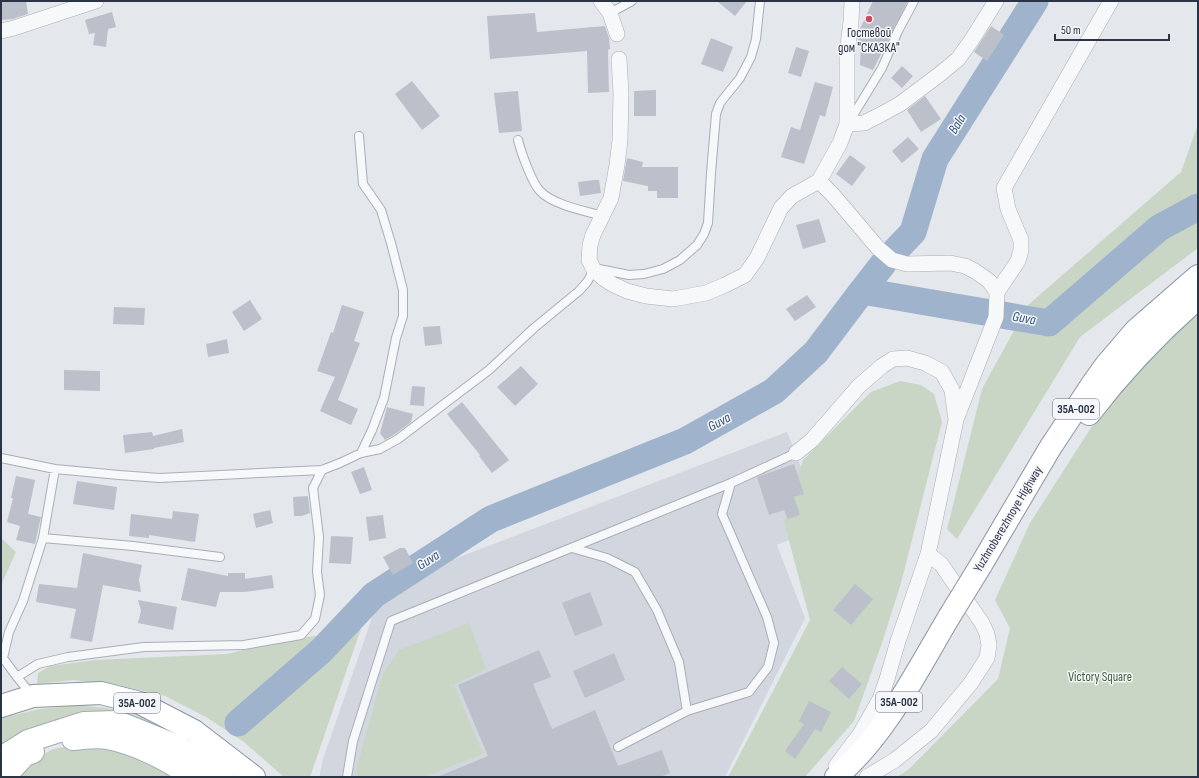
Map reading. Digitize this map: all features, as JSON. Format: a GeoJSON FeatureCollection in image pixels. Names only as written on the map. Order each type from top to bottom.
{"type":"FeatureCollection","features":[{"type":"Feature","properties":{"kind":"main road","name":"Yuzhnoberezhnoye Highway"},"geometry":{"type":"LineString","coordinates":[[836,777],[854,759],[893,712],[955,620],[985,570],[1050,448],[1106,365],[1136,330],[1198,276]]}},
{"type":"Feature","properties":{"kind":"main road","name":"Yuzhnoberezhnoye Highway"},"geometry":{"type":"LineString","coordinates":[[985,570],[1028,509],[1092,410],[1119,375],[1176,317],[1198,298]]}},
{"type":"Feature","properties":{"kind":"main road","name":"Yuzhnoberezhnoye Highway"},"geometry":{"type":"LineString","coordinates":[[854,777],[885,743],[933,672],[955,620]]}},
{"type":"Feature","properties":{"kind":"main road","name":"35А-002"},"geometry":{"type":"LineString","coordinates":[[1,706],[33,696],[101,693],[140,703],[194,732],[254,777]]}},
{"type":"Feature","properties":{"kind":"main road"},"geometry":{"type":"LineString","coordinates":[[1,758],[28,741],[77,725],[84,723],[117,722],[177,746],[223,777]]}},
{"type":"Feature","properties":{"kind":"main road"},"geometry":{"type":"LineString","coordinates":[[4,777],[25,755],[51,744],[93,737],[107,738],[153,753],[191,777]]}},
{"type":"Feature","properties":{"kind":"street"},"geometry":{"type":"LineString","coordinates":[[1,31],[96,1]]}},
{"type":"Feature","properties":{"kind":"street"},"geometry":{"type":"LineString","coordinates":[[601,1],[610,13],[617,34]]}},
{"type":"Feature","properties":{"kind":"street"},"geometry":{"type":"LineString","coordinates":[[619,59],[621,93],[618,166],[611,198],[597,225],[590,245],[589,260],[594,270],[612,284],[646,296],[673,299],[706,293],[745,275],[757,258],[782,208],[792,196],[818,181],[840,143],[847,124],[847,53],[852,1]]}},
{"type":"Feature","properties":{"kind":"street"},"geometry":{"type":"LineString","coordinates":[[847,124],[864,123],[884,113],[900,104],[940,74],[958,59],[996,1]]}},
{"type":"Feature","properties":{"kind":"street"},"geometry":{"type":"LineString","coordinates":[[827,777],[860,734],[880,699],[898,640],[928,554],[956,420],[996,318],[998,295],[1018,261],[1021,250],[1021,240],[1008,209],[1004,188],[1110,1]]}},
{"type":"Feature","properties":{"kind":"street"},"geometry":{"type":"LineString","coordinates":[[818,181],[833,195],[878,248],[892,260],[908,264],[950,263],[965,266],[990,281],[998,295]]}},
{"type":"Feature","properties":{"kind":"street"},"geometry":{"type":"LineString","coordinates":[[796,453],[812,440],[859,386],[882,366],[893,359],[907,358],[925,363],[942,372],[952,390],[956,420]]}},
{"type":"Feature","properties":{"kind":"street"},"geometry":{"type":"LineString","coordinates":[[867,777],[895,760],[931,731],[971,683],[987,658],[989,645],[987,634],[982,623],[941,564],[928,554]]}},
{"type":"Feature","properties":{"kind":"lane"},"geometry":{"type":"LineString","coordinates":[[610,13],[632,1]]}},
{"type":"Feature","properties":{"kind":"lane"},"geometry":{"type":"LineString","coordinates":[[1,458],[55,469],[160,478],[322,470],[361,453],[380,449],[398,439],[490,370],[534,328],[579,291],[587,282],[594,270],[599,269],[629,275],[644,274],[663,269],[680,260],[697,245],[704,234],[708,223],[710,173],[716,114],[720,103],[740,78],[750,57],[756,39],[760,1]]}},
{"type":"Feature","properties":{"kind":"lane"},"geometry":{"type":"LineString","coordinates":[[847,124],[882,68],[898,31],[914,1]]}},
{"type":"Feature","properties":{"kind":"lane"},"geometry":{"type":"LineString","coordinates":[[359,136],[363,184],[381,210],[403,290],[403,316],[396,338],[384,398],[372,430],[361,453]]}},
{"type":"Feature","properties":{"kind":"lane"},"geometry":{"type":"LineString","coordinates":[[518,140],[522,154],[536,186],[540,191],[557,202],[603,216]]}},
{"type":"Feature","properties":{"kind":"lane"},"geometry":{"type":"LineString","coordinates":[[347,777],[353,741],[391,621],[731,483],[796,453]]}},
{"type":"Feature","properties":{"kind":"lane"},"geometry":{"type":"LineString","coordinates":[[33,696],[4,658],[9,632],[23,601],[44,538],[55,469]]}},
{"type":"Feature","properties":{"kind":"lane"},"geometry":{"type":"LineString","coordinates":[[17,677],[38,664],[68,657],[144,647],[244,645],[301,635],[315,618],[320,596],[317,572],[319,537],[313,488],[322,470]]}},
{"type":"Feature","properties":{"kind":"lane"},"geometry":{"type":"LineString","coordinates":[[618,746],[686,711],[749,692],[768,667],[774,643],[767,617],[722,514],[731,483]]}},
{"type":"Feature","properties":{"kind":"lane"},"geometry":{"type":"LineString","coordinates":[[44,538],[133,546],[220,557]]}},
{"type":"Feature","properties":{"kind":"lane"},"geometry":{"type":"LineString","coordinates":[[572,548],[607,558],[636,572],[656,610],[679,662],[686,711]]}},
{"type":"Feature","properties":{"kind":"shaded area"},"geometry":{"type":"Polygon","coordinates":[[[787,432],[824,525],[777,545],[805,618],[725,777],[320,777],[323,759],[375,609],[383,596],[396,586],[420,572],[787,432]]]}},
{"type":"Feature","properties":{"kind":"green space"},"geometry":{"type":"Polygon","coordinates":[[[1198,124],[1198,248],[1080,337],[957,539],[947,529],[982,389],[1028,305],[1181,172],[1198,124]]]}},
{"type":"Feature","properties":{"kind":"green space","name":"Victory Square"},"geometry":{"type":"Polygon","coordinates":[[[1198,309],[1198,777],[897,777],[909,769],[998,679],[1010,628],[995,600],[1030,523],[1112,395],[1198,309]]]}},
{"type":"Feature","properties":{"kind":"green space"},"geometry":{"type":"Polygon","coordinates":[[[900,381],[921,385],[934,394],[942,422],[901,583],[882,643],[854,721],[805,777],[728,777],[810,620],[784,522],[803,460],[871,392],[900,381]]]}},
{"type":"Feature","properties":{"kind":"green space"},"geometry":{"type":"Polygon","coordinates":[[[1,538],[16,552],[1,585],[1,538]]]}},
{"type":"Feature","properties":{"kind":"green space"},"geometry":{"type":"Polygon","coordinates":[[[368,608],[310,777],[284,777],[244,742],[206,717],[165,696],[116,685],[73,680],[37,684],[38,673],[50,666],[95,660],[227,654],[283,640],[324,635],[368,608]]]}},
{"type":"Feature","properties":{"kind":"green space"},"geometry":{"type":"Polygon","coordinates":[[[469,623],[486,669],[454,685],[483,754],[424,777],[358,777],[356,770],[383,674],[399,650],[469,623]]]}},
{"type":"Feature","properties":{"kind":"green space"},"geometry":{"type":"Polygon","coordinates":[[[78,705],[107,708],[132,714],[160,724],[239,777],[223,777],[130,725],[1,749],[1,718],[40,709],[78,705]]]}},
{"type":"Feature","properties":{"kind":"green space"},"geometry":{"type":"Polygon","coordinates":[[[83,744],[119,747],[182,777],[9,777],[27,764],[53,749],[83,744]]]}},
{"type":"Feature","properties":{"kind":"building"},"geometry":{"type":"Polygon","coordinates":[[[1,1],[26,1],[28,14],[13,19],[1,20],[1,1]]]}},
{"type":"Feature","properties":{"kind":"building"},"geometry":{"type":"Polygon","coordinates":[[[717,1],[747,1],[735,16],[717,1]]]}},
{"type":"Feature","properties":{"kind":"building"},"geometry":{"type":"Polygon","coordinates":[[[873,1],[908,1],[873,70],[860,65],[861,43],[858,40],[859,31],[873,1]]]}},
{"type":"Feature","properties":{"kind":"building"},"geometry":{"type":"Polygon","coordinates":[[[112,12],[116,27],[108,29],[106,47],[93,45],[95,33],[89,34],[85,20],[112,12]]]}},
{"type":"Feature","properties":{"kind":"building"},"geometry":{"type":"Polygon","coordinates":[[[535,13],[537,32],[605,26],[609,38],[610,49],[608,50],[609,92],[588,93],[587,51],[490,59],[487,16],[535,13]]]}},
{"type":"Feature","properties":{"kind":"building"},"geometry":{"type":"Polygon","coordinates":[[[991,26],[1004,35],[987,61],[974,52],[991,26]]]}},
{"type":"Feature","properties":{"kind":"building"},"geometry":{"type":"Polygon","coordinates":[[[711,38],[733,47],[723,72],[701,64],[711,38]]]}},
{"type":"Feature","properties":{"kind":"building"},"geometry":{"type":"Polygon","coordinates":[[[796,47],[809,51],[801,77],[788,73],[796,47]]]}},
{"type":"Feature","properties":{"kind":"building"},"geometry":{"type":"Polygon","coordinates":[[[902,66],[913,76],[902,88],[891,78],[902,66]]]}},
{"type":"Feature","properties":{"kind":"building"},"geometry":{"type":"Polygon","coordinates":[[[412,81],[440,116],[422,130],[395,94],[412,81]]]}},
{"type":"Feature","properties":{"kind":"building"},"geometry":{"type":"Polygon","coordinates":[[[815,82],[833,87],[825,117],[820,115],[804,164],[781,157],[791,127],[800,130],[815,82]]]}},
{"type":"Feature","properties":{"kind":"building"},"geometry":{"type":"Polygon","coordinates":[[[656,90],[656,116],[634,116],[634,91],[656,90]]]}},
{"type":"Feature","properties":{"kind":"building"},"geometry":{"type":"Polygon","coordinates":[[[518,91],[522,131],[499,133],[494,93],[518,91]]]}},
{"type":"Feature","properties":{"kind":"building"},"geometry":{"type":"Polygon","coordinates":[[[925,96],[941,119],[921,132],[907,110],[925,96]]]}},
{"type":"Feature","properties":{"kind":"building"},"geometry":{"type":"Polygon","coordinates":[[[908,137],[919,149],[902,163],[892,151],[908,137]]]}},
{"type":"Feature","properties":{"kind":"building"},"geometry":{"type":"Polygon","coordinates":[[[850,155],[866,167],[852,186],[836,174],[850,155]]]}},
{"type":"Feature","properties":{"kind":"building"},"geometry":{"type":"Polygon","coordinates":[[[627,158],[643,162],[642,167],[678,167],[678,198],[657,198],[657,191],[648,191],[648,186],[623,181],[627,158]]]}},
{"type":"Feature","properties":{"kind":"building"},"geometry":{"type":"Polygon","coordinates":[[[599,180],[601,193],[580,196],[578,182],[599,180]]]}},
{"type":"Feature","properties":{"kind":"building"},"geometry":{"type":"Polygon","coordinates":[[[819,219],[826,242],[803,249],[796,225],[819,219]]]}},
{"type":"Feature","properties":{"kind":"building"},"geometry":{"type":"Polygon","coordinates":[[[807,295],[816,307],[795,321],[786,309],[807,295]]]}},
{"type":"Feature","properties":{"kind":"building"},"geometry":{"type":"Polygon","coordinates":[[[250,300],[262,319],[244,331],[232,312],[250,300]]]}},
{"type":"Feature","properties":{"kind":"building"},"geometry":{"type":"Polygon","coordinates":[[[342,305],[364,312],[354,341],[360,343],[338,400],[358,409],[351,425],[320,411],[335,377],[317,371],[331,332],[333,333],[342,305]]]}},
{"type":"Feature","properties":{"kind":"building"},"geometry":{"type":"Polygon","coordinates":[[[114,307],[145,308],[144,325],[113,324],[114,307]]]}},
{"type":"Feature","properties":{"kind":"building"},"geometry":{"type":"Polygon","coordinates":[[[440,326],[442,344],[425,346],[423,327],[440,326]]]}},
{"type":"Feature","properties":{"kind":"building"},"geometry":{"type":"Polygon","coordinates":[[[227,339],[229,353],[208,357],[206,344],[227,339]]]}},
{"type":"Feature","properties":{"kind":"building"},"geometry":{"type":"Polygon","coordinates":[[[521,366],[538,384],[515,406],[497,387],[521,366]]]}},
{"type":"Feature","properties":{"kind":"building"},"geometry":{"type":"Polygon","coordinates":[[[64,370],[100,371],[100,391],[64,390],[64,370]]]}},
{"type":"Feature","properties":{"kind":"building"},"geometry":{"type":"Polygon","coordinates":[[[412,386],[425,387],[424,406],[410,405],[412,386]]]}},
{"type":"Feature","properties":{"kind":"building"},"geometry":{"type":"Polygon","coordinates":[[[462,402],[509,460],[492,473],[479,456],[480,455],[447,414],[462,402]]]}},
{"type":"Feature","properties":{"kind":"building"},"geometry":{"type":"Polygon","coordinates":[[[387,407],[413,414],[411,422],[385,440],[380,433],[387,407]]]}},
{"type":"Feature","properties":{"kind":"building"},"geometry":{"type":"Polygon","coordinates":[[[182,429],[184,442],[154,449],[125,453],[123,435],[152,432],[153,436],[182,429]]]}},
{"type":"Feature","properties":{"kind":"building"},"geometry":{"type":"Polygon","coordinates":[[[794,464],[804,494],[794,497],[800,515],[788,519],[784,510],[769,515],[757,477],[794,464]]]}},
{"type":"Feature","properties":{"kind":"building"},"geometry":{"type":"Polygon","coordinates":[[[364,467],[372,490],[360,494],[351,472],[364,467]]]}},
{"type":"Feature","properties":{"kind":"building"},"geometry":{"type":"Polygon","coordinates":[[[16,476],[35,480],[28,514],[41,517],[35,544],[16,540],[20,526],[7,522],[13,498],[11,498],[16,476]]]}},
{"type":"Feature","properties":{"kind":"building"},"geometry":{"type":"Polygon","coordinates":[[[77,481],[117,487],[114,510],[73,504],[77,481]]]}},
{"type":"Feature","properties":{"kind":"building"},"geometry":{"type":"Polygon","coordinates":[[[308,496],[310,513],[302,516],[294,516],[293,497],[308,496]]]}},
{"type":"Feature","properties":{"kind":"building"},"geometry":{"type":"Polygon","coordinates":[[[270,510],[273,523],[256,528],[253,514],[270,510]]]}},
{"type":"Feature","properties":{"kind":"building"},"geometry":{"type":"Polygon","coordinates":[[[173,511],[199,514],[195,542],[149,535],[149,538],[129,536],[131,514],[172,519],[173,511]]]}},
{"type":"Feature","properties":{"kind":"building"},"geometry":{"type":"Polygon","coordinates":[[[383,515],[386,538],[369,541],[366,517],[383,515]]]}},
{"type":"Feature","properties":{"kind":"building"},"geometry":{"type":"Polygon","coordinates":[[[331,536],[353,537],[351,564],[329,563],[331,536]]]}},
{"type":"Feature","properties":{"kind":"building"},"geometry":{"type":"Polygon","coordinates":[[[400,548],[405,548],[413,563],[393,575],[383,557],[400,548]]]}},
{"type":"Feature","properties":{"kind":"building"},"geometry":{"type":"Polygon","coordinates":[[[83,553],[142,565],[139,580],[141,592],[103,585],[92,642],[70,638],[76,609],[36,602],[39,584],[77,588],[83,553]]]}},
{"type":"Feature","properties":{"kind":"building"},"geometry":{"type":"Polygon","coordinates":[[[188,568],[228,576],[228,573],[245,573],[245,579],[272,575],[274,588],[245,592],[220,592],[216,607],[181,600],[188,568]]]}},
{"type":"Feature","properties":{"kind":"building"},"geometry":{"type":"Polygon","coordinates":[[[855,584],[873,599],[851,625],[833,610],[855,584]]]}},
{"type":"Feature","properties":{"kind":"building"},"geometry":{"type":"Polygon","coordinates":[[[590,592],[603,625],[575,636],[562,603],[590,592]]]}},
{"type":"Feature","properties":{"kind":"building"},"geometry":{"type":"Polygon","coordinates":[[[138,600],[177,607],[173,630],[138,623],[141,611],[138,600]]]}},
{"type":"Feature","properties":{"kind":"building"},"geometry":{"type":"Polygon","coordinates":[[[539,650],[551,677],[533,684],[552,729],[595,710],[618,766],[662,750],[670,773],[660,777],[437,777],[488,756],[458,685],[539,650]]]}},
{"type":"Feature","properties":{"kind":"building"},"geometry":{"type":"Polygon","coordinates":[[[614,653],[625,680],[585,698],[573,671],[614,653]]]}},
{"type":"Feature","properties":{"kind":"building"},"geometry":{"type":"Polygon","coordinates":[[[842,667],[862,684],[849,699],[829,681],[842,667]]]}},
{"type":"Feature","properties":{"kind":"building"},"geometry":{"type":"Polygon","coordinates":[[[809,701],[831,712],[821,732],[815,729],[795,759],[785,751],[804,724],[799,721],[809,701]]]}},
{"type":"Feature","properties":{"kind":"waterway","name":"Bala"},"geometry":{"type":"LineString","coordinates":[[894,252],[913,232],[935,159],[1035,1]]}},
{"type":"Feature","properties":{"kind":"waterway","name":"Guva"},"geometry":{"type":"LineString","coordinates":[[238,723],[321,651],[374,595],[491,519],[685,441],[774,391],[816,352],[862,291],[1049,323],[1159,228],[1198,207]]}},
{"type":"Feature","properties":{"kind":"waterway","name":"Bala"},"geometry":{"type":"LineString","coordinates":[[862,291],[883,264]]}},
{"type":"Feature","properties":{"kind":"place","name":"Гостевой дом \"СКАЗКА\""},"geometry":{"type":"Point","coordinates":[869,19]}}]}
